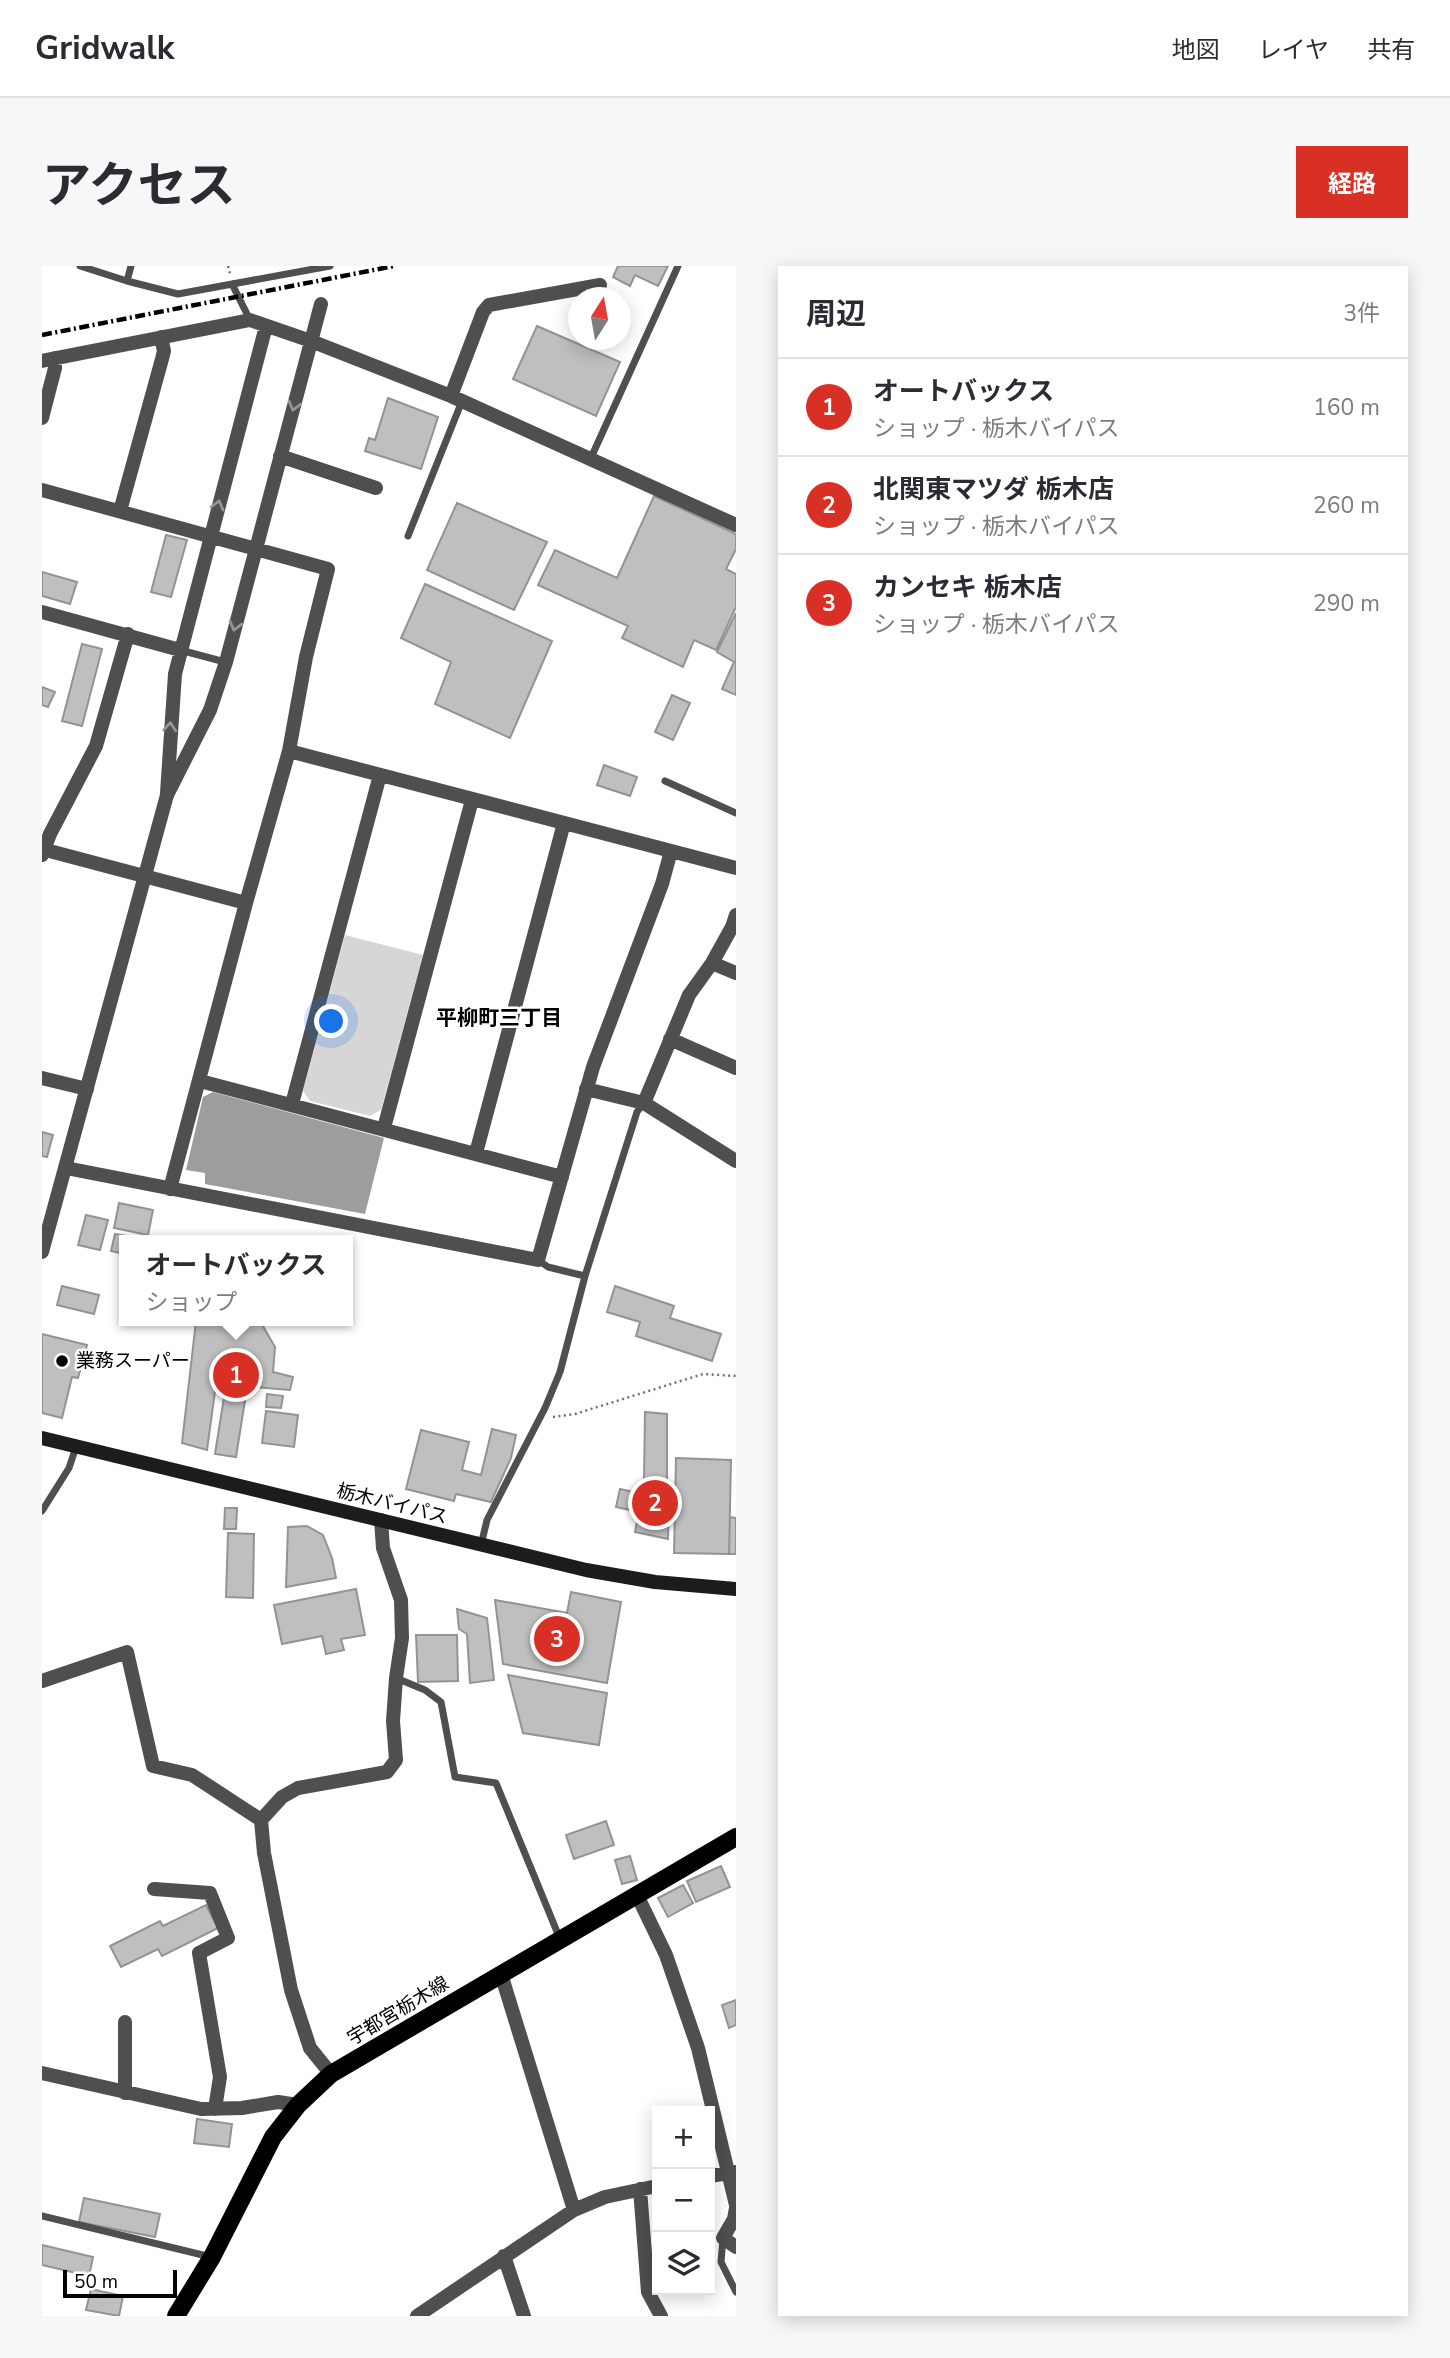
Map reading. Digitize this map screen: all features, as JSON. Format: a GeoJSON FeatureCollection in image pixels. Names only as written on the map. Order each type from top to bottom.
{"type":"FeatureCollection","features":[{"type":"Feature","properties":{"kind":"main road","name":"栃木バイパス"},"geometry":{"type":"LineString","coordinates":[[42,1438],[586,1570],[654,1582],[736,1589]]}},
{"type":"Feature","properties":{"kind":"main road","name":"宇都宮栃木線"},"geometry":{"type":"LineString","coordinates":[[176,2316],[212,2257],[273,2137],[298,2105],[331,2074],[736,1837]]}},
{"type":"Feature","properties":{"kind":"street"},"geometry":{"type":"LineString","coordinates":[[456,399],[483,312],[489,305],[600,285]]}},
{"type":"Feature","properties":{"kind":"street"},"geometry":{"type":"LineString","coordinates":[[42,1252],[167,795],[210,710],[226,662],[321,304]]}},
{"type":"Feature","properties":{"kind":"street"},"geometry":{"type":"LineString","coordinates":[[42,418],[55,368],[48,359],[250,320],[311,341],[456,399],[736,525]]}},
{"type":"Feature","properties":{"kind":"street"},"geometry":{"type":"LineString","coordinates":[[167,795],[173,687],[180,650],[266,326]]}},
{"type":"Feature","properties":{"kind":"street"},"geometry":{"type":"LineString","coordinates":[[120,511],[164,351],[161,337]]}},
{"type":"Feature","properties":{"kind":"street"},"geometry":{"type":"LineString","coordinates":[[281,456],[376,488]]}},
{"type":"Feature","properties":{"kind":"street"},"geometry":{"type":"LineString","coordinates":[[42,490],[328,569],[306,657],[289,751],[170,1189]]}},
{"type":"Feature","properties":{"kind":"street"},"geometry":{"type":"LineString","coordinates":[[42,612],[180,650]]}},
{"type":"Feature","properties":{"kind":"street"},"geometry":{"type":"LineString","coordinates":[[128,634],[96,746],[43,851],[246,903]]}},
{"type":"Feature","properties":{"kind":"street"},"geometry":{"type":"LineString","coordinates":[[289,751],[736,868]]}},
{"type":"Feature","properties":{"kind":"street"},"geometry":{"type":"LineString","coordinates":[[292,1104],[380,775]]}},
{"type":"Feature","properties":{"kind":"street"},"geometry":{"type":"LineString","coordinates":[[384,1128],[472,800]]}},
{"type":"Feature","properties":{"kind":"street"},"geometry":{"type":"LineString","coordinates":[[476,1153],[564,823]]}},
{"type":"Feature","properties":{"kind":"street"},"geometry":{"type":"LineString","coordinates":[[66,1168],[538,1260],[586,1089],[662,884],[671,851]]}},
{"type":"Feature","properties":{"kind":"street"},"geometry":{"type":"LineString","coordinates":[[644,1103],[689,995],[712,962],[736,915]]}},
{"type":"Feature","properties":{"kind":"street"},"geometry":{"type":"LineString","coordinates":[[712,962],[736,973]]}},
{"type":"Feature","properties":{"kind":"street"},"geometry":{"type":"LineString","coordinates":[[670,1039],[736,1068]]}},
{"type":"Feature","properties":{"kind":"street"},"geometry":{"type":"LineString","coordinates":[[42,1078],[87,1089]]}},
{"type":"Feature","properties":{"kind":"street"},"geometry":{"type":"LineString","coordinates":[[200,1081],[562,1177]]}},
{"type":"Feature","properties":{"kind":"street"},"geometry":{"type":"LineString","coordinates":[[586,1089],[644,1103],[736,1161]]}},
{"type":"Feature","properties":{"kind":"street"},"geometry":{"type":"LineString","coordinates":[[331,2074],[310,2048],[291,1990],[264,1853],[261,1820],[282,1797],[298,1788],[387,1772],[396,1760],[394,1721],[402,1637],[401,1600],[383,1548],[381,1520]]}},
{"type":"Feature","properties":{"kind":"street"},"geometry":{"type":"LineString","coordinates":[[42,1681],[127,1652],[153,1766],[192,1775],[261,1820]]}},
{"type":"Feature","properties":{"kind":"street"},"geometry":{"type":"LineString","coordinates":[[154,1889],[210,1893],[228,1938],[199,1952],[220,2077],[215,2109]]}},
{"type":"Feature","properties":{"kind":"street"},"geometry":{"type":"LineString","coordinates":[[637,1895],[666,1955],[688,2017],[733,2172],[736,2206],[734,2219],[723,2238],[736,2247]]}},
{"type":"Feature","properties":{"kind":"street"},"geometry":{"type":"LineString","coordinates":[[500,1974],[573,2210]]}},
{"type":"Feature","properties":{"kind":"street"},"geometry":{"type":"LineString","coordinates":[[125,2022],[125,2093]]}},
{"type":"Feature","properties":{"kind":"street"},"geometry":{"type":"LineString","coordinates":[[42,2073],[201,2109],[278,2102],[298,2105]]}},
{"type":"Feature","properties":{"kind":"street"},"geometry":{"type":"LineString","coordinates":[[715,2175],[733,2172]]}},
{"type":"Feature","properties":{"kind":"street"},"geometry":{"type":"LineString","coordinates":[[417,2316],[468,2284],[504,2256],[573,2210],[605,2197],[652,2187]]}},
{"type":"Feature","properties":{"kind":"street"},"geometry":{"type":"LineString","coordinates":[[639,2189],[648,2292],[661,2316]]}},
{"type":"Feature","properties":{"kind":"street"},"geometry":{"type":"LineString","coordinates":[[504,2256],[524,2316]]}},
{"type":"Feature","properties":{"kind":"lane"},"geometry":{"type":"LineString","coordinates":[[80,266],[178,294],[330,266]]}},
{"type":"Feature","properties":{"kind":"lane"},"geometry":{"type":"LineString","coordinates":[[127,281],[131,266]]}},
{"type":"Feature","properties":{"kind":"lane"},"geometry":{"type":"LineString","coordinates":[[590,460],[678,266]]}},
{"type":"Feature","properties":{"kind":"lane"},"geometry":{"type":"LineString","coordinates":[[232,284],[250,320]]}},
{"type":"Feature","properties":{"kind":"lane"},"geometry":{"type":"LineString","coordinates":[[408,536],[456,399]]}},
{"type":"Feature","properties":{"kind":"lane"},"geometry":{"type":"LineString","coordinates":[[180,650],[226,662]]}},
{"type":"Feature","properties":{"kind":"lane"},"geometry":{"type":"LineString","coordinates":[[666,781],[736,813]]}},
{"type":"Feature","properties":{"kind":"lane"},"geometry":{"type":"LineString","coordinates":[[481,1545],[488,1520],[540,1417],[566,1352],[585,1276],[637,1112],[644,1103]]}},
{"type":"Feature","properties":{"kind":"lane"},"geometry":{"type":"LineString","coordinates":[[538,1260],[548,1267],[585,1276]]}},
{"type":"Feature","properties":{"kind":"lane"},"geometry":{"type":"LineString","coordinates":[[42,1511],[69,1468],[76,1446]]}},
{"type":"Feature","properties":{"kind":"lane"},"geometry":{"type":"LineString","coordinates":[[396,1678],[425,1690],[440,1702],[455,1777],[496,1783],[560,1940]]}},
{"type":"Feature","properties":{"kind":"lane"},"geometry":{"type":"LineString","coordinates":[[42,2216],[212,2257]]}},
{"type":"Feature","properties":{"kind":"lane"},"geometry":{"type":"LineString","coordinates":[[723,2238],[721,2262],[736,2292]]}},
{"type":"Feature","properties":{"kind":"path"},"geometry":{"type":"LineString","coordinates":[[540,1417],[575,1414],[703,1374],[736,1376]]}},
{"type":"Feature","properties":{"kind":"shaded area"},"geometry":{"type":"Polygon","coordinates":[[[345,935],[423,955],[381,1110],[370,1116],[310,1101],[303,1091],[345,935]]]}},
{"type":"Feature","properties":{"kind":"shaded area"},"geometry":{"type":"Polygon","coordinates":[[[213,1092],[384,1138],[365,1214],[205,1184],[205,1173],[186,1170],[203,1097],[213,1092]]]}},
{"type":"Feature","properties":{"kind":"building"},"geometry":{"type":"Polygon","coordinates":[[[618,266],[668,266],[658,286],[635,275],[630,286],[613,277],[618,266]]]}},
{"type":"Feature","properties":{"kind":"building"},"geometry":{"type":"Polygon","coordinates":[[[537,326],[568,339],[568,350],[592,350],[620,362],[596,416],[513,379],[537,326]]]}},
{"type":"Feature","properties":{"kind":"building"},"geometry":{"type":"Polygon","coordinates":[[[388,398],[438,417],[421,469],[365,451],[369,438],[375,440],[388,398]]]}},
{"type":"Feature","properties":{"kind":"building"},"geometry":{"type":"Polygon","coordinates":[[[654,496],[736,534],[736,549],[726,569],[736,574],[736,607],[716,650],[694,640],[683,667],[622,638],[628,626],[538,585],[555,550],[617,578],[654,496]]]}},
{"type":"Feature","properties":{"kind":"building"},"geometry":{"type":"Polygon","coordinates":[[[457,503],[547,542],[514,610],[427,570],[457,503]]]}},
{"type":"Feature","properties":{"kind":"building"},"geometry":{"type":"Polygon","coordinates":[[[166,535],[187,540],[171,597],[151,592],[166,535]]]}},
{"type":"Feature","properties":{"kind":"building"},"geometry":{"type":"Polygon","coordinates":[[[42,572],[77,582],[70,604],[42,596],[42,572]]]}},
{"type":"Feature","properties":{"kind":"building"},"geometry":{"type":"Polygon","coordinates":[[[425,584],[552,641],[510,738],[435,704],[451,662],[401,638],[425,584]]]}},
{"type":"Feature","properties":{"kind":"building"},"geometry":{"type":"Polygon","coordinates":[[[736,613],[736,695],[722,689],[734,662],[717,652],[736,613]]]}},
{"type":"Feature","properties":{"kind":"building"},"geometry":{"type":"Polygon","coordinates":[[[82,644],[102,649],[82,726],[62,721],[82,644]]]}},
{"type":"Feature","properties":{"kind":"building"},"geometry":{"type":"Polygon","coordinates":[[[42,687],[55,692],[48,707],[42,705],[42,687]]]}},
{"type":"Feature","properties":{"kind":"building"},"geometry":{"type":"Polygon","coordinates":[[[672,695],[690,703],[673,740],[655,732],[672,695]]]}},
{"type":"Feature","properties":{"kind":"building"},"geometry":{"type":"Polygon","coordinates":[[[604,765],[637,777],[630,796],[597,785],[604,765]]]}},
{"type":"Feature","properties":{"kind":"building"},"geometry":{"type":"Polygon","coordinates":[[[42,1132],[53,1135],[47,1157],[42,1156],[42,1132]]]}},
{"type":"Feature","properties":{"kind":"building"},"geometry":{"type":"Polygon","coordinates":[[[119,1203],[153,1210],[148,1235],[114,1228],[119,1203]]]}},
{"type":"Feature","properties":{"kind":"building"},"geometry":{"type":"Polygon","coordinates":[[[86,1215],[108,1220],[100,1250],[78,1245],[86,1215]]]}},
{"type":"Feature","properties":{"kind":"building"},"geometry":{"type":"Polygon","coordinates":[[[115,1234],[121,1235],[119,1253],[111,1251],[115,1234]]]}},
{"type":"Feature","properties":{"kind":"building"},"geometry":{"type":"Polygon","coordinates":[[[62,1286],[99,1295],[94,1314],[57,1305],[62,1286]]]}},
{"type":"Feature","properties":{"kind":"building"},"geometry":{"type":"Polygon","coordinates":[[[615,1286],[674,1306],[670,1318],[721,1334],[712,1361],[636,1336],[640,1322],[607,1312],[615,1286]]]}},
{"type":"Feature","properties":{"kind":"building"},"geometry":{"type":"Polygon","coordinates":[[[195,1326],[263,1326],[275,1347],[273,1372],[293,1377],[290,1390],[216,1384],[207,1450],[182,1443],[195,1326]]]}},
{"type":"Feature","properties":{"kind":"building","name":"業務スーパー"},"geometry":{"type":"Polygon","coordinates":[[[42,1334],[87,1345],[78,1378],[72,1377],[62,1418],[42,1413],[42,1334]]]}},
{"type":"Feature","properties":{"kind":"building"},"geometry":{"type":"Polygon","coordinates":[[[225,1391],[246,1394],[236,1457],[215,1454],[225,1391]]]}},
{"type":"Feature","properties":{"kind":"building"},"geometry":{"type":"Polygon","coordinates":[[[267,1394],[283,1396],[281,1408],[266,1407],[267,1394]]]}},
{"type":"Feature","properties":{"kind":"building"},"geometry":{"type":"Polygon","coordinates":[[[266,1411],[298,1415],[294,1447],[262,1443],[266,1411]]]}},
{"type":"Feature","properties":{"kind":"building"},"geometry":{"type":"Polygon","coordinates":[[[645,1412],[667,1414],[667,1480],[644,1479],[645,1412]]]}},
{"type":"Feature","properties":{"kind":"building"},"geometry":{"type":"Polygon","coordinates":[[[492,1429],[516,1435],[511,1458],[491,1502],[456,1494],[454,1501],[406,1489],[421,1430],[469,1442],[462,1470],[481,1475],[492,1429]]]}},
{"type":"Feature","properties":{"kind":"building"},"geometry":{"type":"Polygon","coordinates":[[[676,1458],[731,1460],[729,1554],[674,1553],[676,1458]]]}},
{"type":"Feature","properties":{"kind":"building"},"geometry":{"type":"Polygon","coordinates":[[[645,1481],[669,1486],[668,1539],[635,1532],[645,1481]]]}},
{"type":"Feature","properties":{"kind":"building"},"geometry":{"type":"Polygon","coordinates":[[[620,1489],[643,1494],[639,1512],[616,1507],[620,1489]]]}},
{"type":"Feature","properties":{"kind":"building"},"geometry":{"type":"Polygon","coordinates":[[[225,1508],[237,1508],[236,1529],[224,1529],[225,1508]]]}},
{"type":"Feature","properties":{"kind":"building"},"geometry":{"type":"Polygon","coordinates":[[[730,1517],[736,1518],[736,1554],[729,1554],[730,1517]]]}},
{"type":"Feature","properties":{"kind":"building"},"geometry":{"type":"Polygon","coordinates":[[[307,1526],[323,1535],[336,1578],[286,1587],[288,1527],[307,1526]]]}},
{"type":"Feature","properties":{"kind":"building"},"geometry":{"type":"Polygon","coordinates":[[[228,1533],[254,1534],[253,1598],[226,1597],[228,1533]]]}},
{"type":"Feature","properties":{"kind":"building"},"geometry":{"type":"Polygon","coordinates":[[[356,1589],[365,1635],[341,1639],[344,1650],[326,1654],[322,1636],[282,1644],[274,1605],[356,1589]]]}},
{"type":"Feature","properties":{"kind":"building"},"geometry":{"type":"Polygon","coordinates":[[[571,1592],[621,1602],[607,1683],[503,1664],[495,1600],[567,1613],[571,1592]]]}},
{"type":"Feature","properties":{"kind":"building"},"geometry":{"type":"Polygon","coordinates":[[[457,1609],[487,1618],[494,1680],[470,1683],[467,1634],[459,1629],[457,1609]]]}},
{"type":"Feature","properties":{"kind":"building"},"geometry":{"type":"Polygon","coordinates":[[[416,1635],[457,1635],[458,1681],[418,1682],[416,1635]]]}},
{"type":"Feature","properties":{"kind":"building"},"geometry":{"type":"Polygon","coordinates":[[[508,1675],[607,1693],[599,1745],[523,1733],[508,1675]]]}},
{"type":"Feature","properties":{"kind":"building"},"geometry":{"type":"Polygon","coordinates":[[[606,1821],[614,1845],[574,1859],[566,1835],[606,1821]]]}},
{"type":"Feature","properties":{"kind":"building"},"geometry":{"type":"Polygon","coordinates":[[[630,1856],[637,1880],[622,1884],[615,1860],[630,1856]]]}},
{"type":"Feature","properties":{"kind":"building"},"geometry":{"type":"Polygon","coordinates":[[[721,1866],[730,1887],[696,1902],[687,1881],[721,1866]]]}},
{"type":"Feature","properties":{"kind":"building"},"geometry":{"type":"Polygon","coordinates":[[[683,1885],[693,1903],[668,1917],[658,1898],[683,1885]]]}},
{"type":"Feature","properties":{"kind":"building"},"geometry":{"type":"Polygon","coordinates":[[[206,1905],[218,1928],[162,1956],[158,1949],[121,1967],[110,1946],[160,1921],[163,1926],[206,1905]]]}},
{"type":"Feature","properties":{"kind":"building"},"geometry":{"type":"Polygon","coordinates":[[[736,2000],[736,2025],[729,2028],[722,2005],[736,2000]]]}},
{"type":"Feature","properties":{"kind":"building"},"geometry":{"type":"Polygon","coordinates":[[[197,2119],[232,2124],[229,2147],[194,2143],[197,2119]]]}},
{"type":"Feature","properties":{"kind":"building"},"geometry":{"type":"Polygon","coordinates":[[[84,2198],[160,2214],[155,2237],[79,2222],[84,2198]]]}},
{"type":"Feature","properties":{"kind":"building"},"geometry":{"type":"Polygon","coordinates":[[[42,2245],[93,2257],[89,2276],[42,2265],[42,2245]]]}},
{"type":"Feature","properties":{"kind":"building"},"geometry":{"type":"Polygon","coordinates":[[[91,2289],[123,2296],[119,2316],[86,2310],[91,2289]]]}},
{"type":"Feature","properties":{"kind":"railway"},"geometry":{"type":"LineString","coordinates":[[42,335],[394,266]]}},
{"type":"Feature","properties":{"kind":"place","name":"業務スーパー"},"geometry":{"type":"Point","coordinates":[62,1361]}},
{"type":"Feature","properties":{"kind":"place","name":"オートバックス"},"geometry":{"type":"Point","coordinates":[236,1375]}},
{"type":"Feature","properties":{"kind":"place","name":"北関東マツダ 栃木店"},"geometry":{"type":"Point","coordinates":[655,1503]}},
{"type":"Feature","properties":{"kind":"place","name":"カンセキ 栃木店"},"geometry":{"type":"Point","coordinates":[557,1639]}},
{"type":"Feature","properties":{"kind":"district","name":"平柳町三丁目"},"geometry":{"type":"Point","coordinates":[499,1018]}}]}
